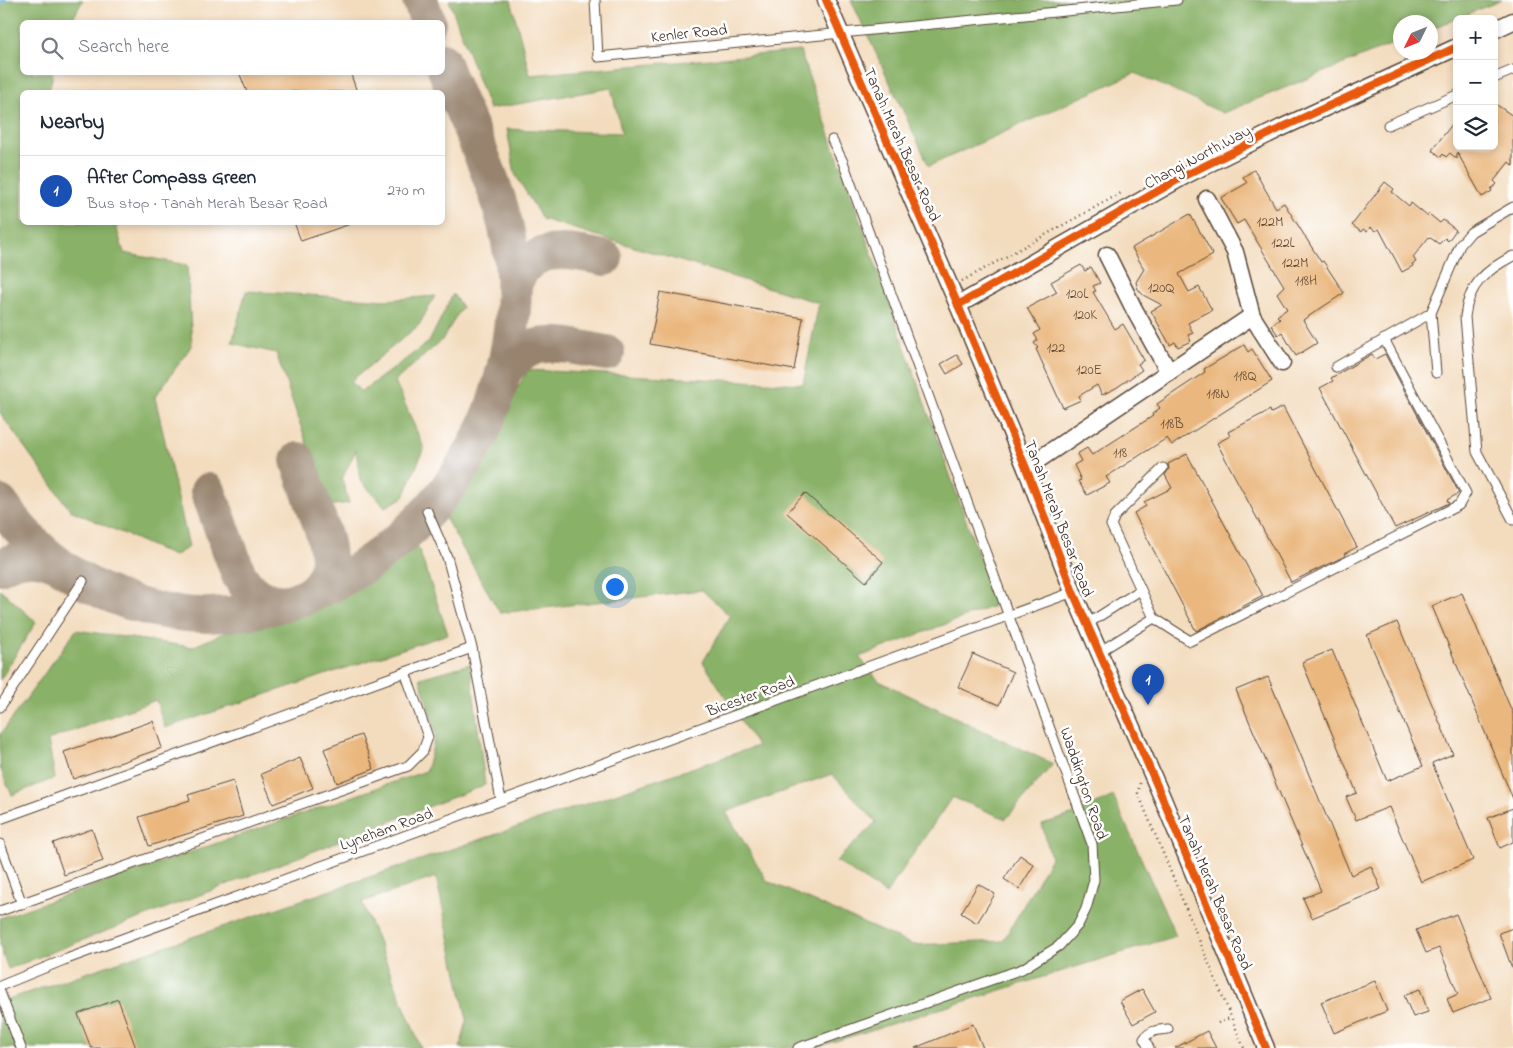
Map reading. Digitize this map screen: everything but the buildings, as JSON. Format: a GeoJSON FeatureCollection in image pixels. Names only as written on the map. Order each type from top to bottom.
{"type":"FeatureCollection","features":[{"type":"Feature","properties":{"kind":"street","name":"Tanah Merah Besar Road"},"geometry":{"type":"LineString","coordinates":[[826,0],[958,305],[1026,468],[1073,592],[1162,797],[1266,1048]]}},
{"type":"Feature","properties":{"kind":"street"},"geometry":{"type":"LineString","coordinates":[[1498,28],[1513,21]]}},
{"type":"Feature","properties":{"kind":"street","name":"Changi North Way"},"geometry":{"type":"LineString","coordinates":[[958,305],[1186,175],[1281,128],[1453,49]]}},
{"type":"Feature","properties":{"kind":"street"},"geometry":{"type":"LineString","coordinates":[[1207,200],[1235,252],[1252,316],[1282,363]]}},
{"type":"Feature","properties":{"kind":"street"},"geometry":{"type":"LineString","coordinates":[[1107,255],[1169,372]]}},
{"type":"Feature","properties":{"kind":"street"},"geometry":{"type":"LineString","coordinates":[[1026,468],[1252,316]]}},
{"type":"Feature","properties":{"kind":"lane","name":"Kenler Road"},"geometry":{"type":"LineString","coordinates":[[595,0],[598,57],[839,32]]}},
{"type":"Feature","properties":{"kind":"lane"},"geometry":{"type":"LineString","coordinates":[[839,32],[1177,0]]}},
{"type":"Feature","properties":{"kind":"lane"},"geometry":{"type":"LineString","coordinates":[[1498,76],[1513,70]]}},
{"type":"Feature","properties":{"kind":"lane"},"geometry":{"type":"LineString","coordinates":[[1388,125],[1453,97]]}},
{"type":"Feature","properties":{"kind":"lane","name":"Waddington Road"},"geometry":{"type":"LineString","coordinates":[[798,1048],[1022,969],[1059,946],[1078,925],[1086,909],[1094,880],[1092,844],[843,162],[832,140]]}},
{"type":"Feature","properties":{"kind":"lane"},"geometry":{"type":"LineString","coordinates":[[1436,373],[1431,313],[1460,245],[1471,232],[1513,207]]}},
{"type":"Feature","properties":{"kind":"lane"},"geometry":{"type":"LineString","coordinates":[[1513,256],[1492,266],[1482,276],[1466,304],[1465,317],[1477,452],[1513,520]]}},
{"type":"Feature","properties":{"kind":"lane"},"geometry":{"type":"LineString","coordinates":[[1336,367],[1431,313]]}},
{"type":"Feature","properties":{"kind":"lane"},"geometry":{"type":"LineString","coordinates":[[1163,468],[1115,516],[1111,525],[1154,618],[1186,639],[1194,641],[1463,501],[1466,493],[1384,339]]}},
{"type":"Feature","properties":{"kind":"lane"},"geometry":{"type":"LineString","coordinates":[[427,511],[447,557],[472,648],[501,800]]}},
{"type":"Feature","properties":{"kind":"lane"},"geometry":{"type":"LineString","coordinates":[[0,707],[83,581]]}},
{"type":"Feature","properties":{"kind":"lane"},"geometry":{"type":"LineString","coordinates":[[1087,624],[1140,590]]}},
{"type":"Feature","properties":{"kind":"lane","name":"Bicester Road"},"geometry":{"type":"LineString","coordinates":[[501,800],[1073,592]]}},
{"type":"Feature","properties":{"kind":"lane"},"geometry":{"type":"LineString","coordinates":[[1100,652],[1154,618]]}},
{"type":"Feature","properties":{"kind":"lane"},"geometry":{"type":"LineString","coordinates":[[0,819],[472,648]]}},
{"type":"Feature","properties":{"kind":"lane"},"geometry":{"type":"LineString","coordinates":[[0,911],[408,766],[423,751],[428,737],[405,672]]}},
{"type":"Feature","properties":{"kind":"lane","name":"Lyneham Road"},"geometry":{"type":"LineString","coordinates":[[0,986],[501,800]]}},
{"type":"Feature","properties":{"kind":"lane"},"geometry":{"type":"LineString","coordinates":[[0,844],[22,904]]}},
{"type":"Feature","properties":{"kind":"lane"},"geometry":{"type":"LineString","coordinates":[[0,992],[21,1048]]}},
{"type":"Feature","properties":{"kind":"lane"},"geometry":{"type":"LineString","coordinates":[[1149,1048],[1144,1039],[1148,1034],[1155,1030],[1168,1029]]}},
{"type":"Feature","properties":{"kind":"path"},"geometry":{"type":"LineString","coordinates":[[1140,779],[1138,793],[1244,1048]]}},
{"type":"Feature","properties":{"kind":"path"},"geometry":{"type":"LineString","coordinates":[[1218,1023],[1231,1018]]}},
{"type":"Feature","properties":{"kind":"green space"},"geometry":{"type":"Polygon","coordinates":[[[0,0],[83,0],[72,20],[20,20],[20,75],[53,75],[49,90],[20,90],[20,225],[116,225],[124,253],[187,265],[192,345],[155,397],[189,547],[174,556],[70,510],[0,413],[0,0]]]}},
{"type":"Feature","properties":{"kind":"green space"},"geometry":{"type":"Polygon","coordinates":[[[449,0],[511,0],[530,75],[800,51],[996,605],[859,657],[879,681],[1053,764],[1006,819],[952,797],[886,894],[836,861],[876,822],[832,774],[726,812],[767,881],[913,945],[1003,941],[1051,858],[1042,824],[1075,814],[1113,796],[1176,936],[813,1048],[460,1048],[467,1020],[436,877],[362,902],[421,1048],[0,1048],[0,1002],[757,746],[703,662],[730,616],[702,590],[500,613],[444,516],[528,370],[803,384],[819,303],[542,219],[515,174],[507,129],[622,133],[611,88],[489,109],[449,0]]]}},
{"type":"Feature","properties":{"kind":"green space"},"geometry":{"type":"Polygon","coordinates":[[[851,0],[1502,0],[1465,15],[1453,15],[1453,20],[1438,26],[1438,15],[1393,15],[1393,44],[1223,113],[1135,73],[929,166],[851,0]]]}},
{"type":"Feature","properties":{"kind":"green space"},"geometry":{"type":"Polygon","coordinates":[[[246,291],[386,300],[435,296],[419,325],[351,381],[361,392],[429,342],[453,294],[462,307],[442,340],[395,381],[424,448],[404,497],[385,507],[360,480],[356,450],[342,479],[349,503],[328,506],[276,353],[232,343],[246,291]]]}},
{"type":"Feature","properties":{"kind":"green space"},"geometry":{"type":"Polygon","coordinates":[[[418,547],[448,634],[165,728],[156,700],[48,740],[55,778],[12,795],[0,768],[0,735],[76,630],[192,647],[418,547]]]}},
{"type":"Feature","properties":{"kind":"green space"},"geometry":{"type":"Polygon","coordinates":[[[0,589],[36,622],[0,680],[0,589]]]}},
{"type":"Feature","properties":{"kind":"green space"},"geometry":{"type":"Polygon","coordinates":[[[470,664],[485,785],[8,969],[0,946],[0,918],[426,771],[436,735],[420,678],[470,664]]]}},
{"type":"Feature","properties":{"kind":"waterway"},"geometry":{"type":"LineString","coordinates":[[0,2],[5,0]]}},
{"type":"Feature","properties":{"kind":"taxiway"},"geometry":{"type":"LineString","coordinates":[[420,0],[427,20]]}},
{"type":"Feature","properties":{"kind":"taxiway"},"geometry":{"type":"LineString","coordinates":[[0,503],[29,539],[82,581],[123,600],[145,607],[196,615],[247,612],[296,600],[342,579],[385,551],[423,516],[456,477],[482,433],[494,403],[503,372],[513,309],[513,275],[509,243],[502,212],[492,181],[445,68]]}},
{"type":"Feature","properties":{"kind":"taxiway"},"geometry":{"type":"LineString","coordinates":[[513,288],[520,273],[539,256],[563,252],[605,258]]}},
{"type":"Feature","properties":{"kind":"taxiway"},"geometry":{"type":"LineString","coordinates":[[503,374],[513,360],[524,352],[536,347],[563,345],[607,353]]}},
{"type":"Feature","properties":{"kind":"taxiway"},"geometry":{"type":"LineString","coordinates":[[298,460],[324,536],[328,559],[327,570],[323,580],[304,598]]}},
{"type":"Feature","properties":{"kind":"taxiway"},"geometry":{"type":"LineString","coordinates":[[208,491],[239,575],[248,588],[265,599],[287,603]]}},
{"type":"Feature","properties":{"kind":"taxiway"},"geometry":{"type":"LineString","coordinates":[[0,567],[7,563],[29,558],[36,558],[59,565]]}},
{"type":"Feature","properties":{"kind":"cycle path"},"geometry":{"type":"LineString","coordinates":[[826,0],[958,305],[1026,468],[1073,592],[1162,797],[1266,1048]]}},
{"type":"Feature","properties":{"kind":"cycle path"},"geometry":{"type":"LineString","coordinates":[[958,305],[1186,175],[1281,128],[1453,49]]}},
{"type":"Feature","properties":{"kind":"place","name":"After Compass Green"},"geometry":{"type":"Point","coordinates":[1148,705]}}]}
